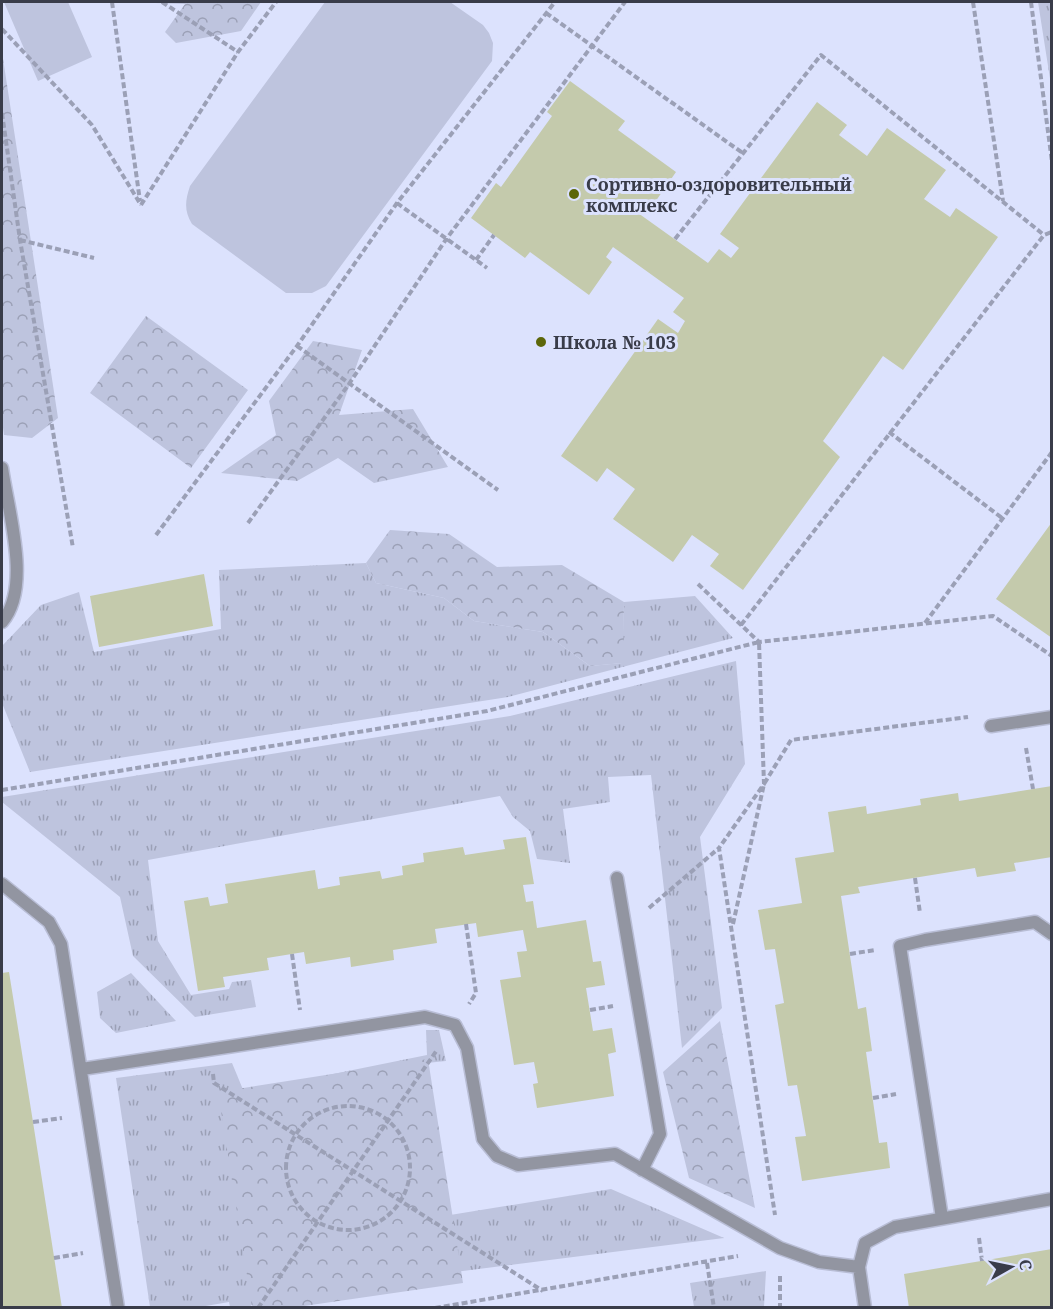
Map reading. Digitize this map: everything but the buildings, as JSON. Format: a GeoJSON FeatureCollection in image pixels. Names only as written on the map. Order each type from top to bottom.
{"type":"FeatureCollection","features":[{"type":"Feature","properties":{"kind":"lane"},"geometry":{"type":"LineString","coordinates":[[2,468],[17,570],[16,591],[9,614],[2,622]]}},
{"type":"Feature","properties":{"kind":"lane"},"geometry":{"type":"LineString","coordinates":[[991,726],[1052,717]]}},
{"type":"Feature","properties":{"kind":"lane"},"geometry":{"type":"LineString","coordinates":[[617,878],[660,1134],[642,1170]]}},
{"type":"Feature","properties":{"kind":"lane"},"geometry":{"type":"LineString","coordinates":[[2,884],[49,922],[61,944],[118,1308]]}},
{"type":"Feature","properties":{"kind":"lane"},"geometry":{"type":"LineString","coordinates":[[942,1218],[900,946],[1035,922],[1052,934]]}},
{"type":"Feature","properties":{"kind":"lane"},"geometry":{"type":"LineString","coordinates":[[82,1069],[425,1017],[455,1024],[467,1048],[483,1139],[497,1156],[518,1165],[615,1154],[780,1248],[819,1262],[859,1267]]}},
{"type":"Feature","properties":{"kind":"lane"},"geometry":{"type":"LineString","coordinates":[[865,1308],[859,1267],[865,1243],[895,1227],[1052,1199]]}},
{"type":"Feature","properties":{"kind":"path"},"geometry":{"type":"LineString","coordinates":[[112,2],[141,204]]}},
{"type":"Feature","properties":{"kind":"path"},"geometry":{"type":"LineString","coordinates":[[162,2],[238,52]]}},
{"type":"Feature","properties":{"kind":"path"},"geometry":{"type":"LineString","coordinates":[[141,204],[238,52],[276,2]]}},
{"type":"Feature","properties":{"kind":"path"},"geometry":{"type":"LineString","coordinates":[[156,535],[297,346],[397,203],[555,2]]}},
{"type":"Feature","properties":{"kind":"path"},"geometry":{"type":"LineString","coordinates":[[248,523],[349,384],[447,238],[625,2]]}},
{"type":"Feature","properties":{"kind":"path"},"geometry":{"type":"LineString","coordinates":[[972,2],[1003,202]]}},
{"type":"Feature","properties":{"kind":"path"},"geometry":{"type":"LineString","coordinates":[[1031,2],[1052,162]]}},
{"type":"Feature","properties":{"kind":"path"},"geometry":{"type":"LineString","coordinates":[[546,13],[744,154]]}},
{"type":"Feature","properties":{"kind":"path"},"geometry":{"type":"LineString","coordinates":[[2,29],[92,125],[141,204]]}},
{"type":"Feature","properties":{"kind":"path"},"geometry":{"type":"LineString","coordinates":[[675,239],[821,55],[1044,235]]}},
{"type":"Feature","properties":{"kind":"path"},"geometry":{"type":"LineString","coordinates":[[2,113],[20,240],[73,548]]}},
{"type":"Feature","properties":{"kind":"path"},"geometry":{"type":"LineString","coordinates":[[397,203],[487,268]]}},
{"type":"Feature","properties":{"kind":"path"},"geometry":{"type":"LineString","coordinates":[[741,625],[1044,235],[1052,232]]}},
{"type":"Feature","properties":{"kind":"path"},"geometry":{"type":"LineString","coordinates":[[476,260],[494,236]]}},
{"type":"Feature","properties":{"kind":"path"},"geometry":{"type":"LineString","coordinates":[[20,240],[94,258]]}},
{"type":"Feature","properties":{"kind":"path"},"geometry":{"type":"LineString","coordinates":[[297,346],[498,490]]}},
{"type":"Feature","properties":{"kind":"path"},"geometry":{"type":"LineString","coordinates":[[889,432],[1002,518]]}},
{"type":"Feature","properties":{"kind":"path"},"geometry":{"type":"LineString","coordinates":[[925,624],[1052,452]]}},
{"type":"Feature","properties":{"kind":"path"},"geometry":{"type":"LineString","coordinates":[[698,584],[759,642],[764,784],[732,928]]}},
{"type":"Feature","properties":{"kind":"path"},"geometry":{"type":"LineString","coordinates":[[2,790],[488,711],[759,642],[993,616],[1052,656]]}},
{"type":"Feature","properties":{"kind":"path"},"geometry":{"type":"LineString","coordinates":[[626,927],[719,848],[764,784],[791,740],[976,716],[991,726]]}},
{"type":"Feature","properties":{"kind":"path"},"geometry":{"type":"LineString","coordinates":[[1021,721],[1033,789]]}},
{"type":"Feature","properties":{"kind":"path"},"geometry":{"type":"LineString","coordinates":[[719,848],[780,1248],[780,1308]]}},
{"type":"Feature","properties":{"kind":"path"},"geometry":{"type":"LineString","coordinates":[[915,878],[925,940]]}},
{"type":"Feature","properties":{"kind":"path"},"geometry":{"type":"LineString","coordinates":[[258,1308],[476,993],[466,924]]}},
{"type":"Feature","properties":{"kind":"path"},"geometry":{"type":"LineString","coordinates":[[292,954],[303,1035]]}},
{"type":"Feature","properties":{"kind":"path"},"geometry":{"type":"LineString","coordinates":[[209,1050],[214,1083],[543,1291]]}},
{"type":"Feature","properties":{"kind":"path"},"geometry":{"type":"LineString","coordinates":[[346,1105],[371,1109],[388,1120],[407,1146],[410,1176],[401,1201],[386,1218],[361,1230],[329,1228],[317,1222],[298,1205],[286,1178],[287,1153],[296,1133],[317,1113],[346,1105]]}},
{"type":"Feature","properties":{"kind":"path"},"geometry":{"type":"LineString","coordinates":[[435,1308],[707,1263],[780,1248]]}},
{"type":"Feature","properties":{"kind":"path"},"geometry":{"type":"LineString","coordinates":[[707,1263],[714,1308]]}},
{"type":"Feature","properties":{"kind":"green space"},"geometry":{"type":"Polygon","coordinates":[[[4,2],[68,2],[92,57],[38,81],[4,2]]]}},
{"type":"Feature","properties":{"kind":"green space"},"geometry":{"type":"Polygon","coordinates":[[[125,2],[261,2],[241,31],[176,43],[165,32],[185,4],[125,2]]]}},
{"type":"Feature","properties":{"kind":"green space"},"geometry":{"type":"Polygon","coordinates":[[[325,2],[450,2],[483,25],[489,33],[493,43],[492,61],[326,286],[312,293],[286,293],[192,224],[186,201],[190,186],[325,2]]]}},
{"type":"Feature","properties":{"kind":"green space"},"geometry":{"type":"Polygon","coordinates":[[[1038,2],[1051,2],[1051,85],[1038,2]]]}},
{"type":"Feature","properties":{"kind":"green space"},"geometry":{"type":"Polygon","coordinates":[[[2,52],[58,418],[32,438],[4,435],[2,420],[2,52]]]}},
{"type":"Feature","properties":{"kind":"green space"},"geometry":{"type":"Polygon","coordinates":[[[146,316],[248,390],[191,468],[90,393],[146,316]]]}},
{"type":"Feature","properties":{"kind":"green space"},"geometry":{"type":"Polygon","coordinates":[[[313,341],[362,350],[339,415],[413,409],[448,467],[374,483],[338,458],[297,481],[221,473],[276,435],[269,401],[313,341]]]}},
{"type":"Feature","properties":{"kind":"green space"},"geometry":{"type":"Polygon","coordinates":[[[390,530],[449,534],[497,567],[562,565],[624,602],[623,663],[590,666],[543,632],[474,621],[444,598],[376,583],[366,563],[390,530]]]}},
{"type":"Feature","properties":{"kind":"green space"},"geometry":{"type":"Polygon","coordinates":[[[366,563],[376,583],[444,598],[474,621],[543,632],[590,666],[622,663],[624,602],[695,596],[733,638],[508,697],[30,772],[2,703],[2,646],[41,605],[79,592],[94,652],[221,629],[219,570],[366,563]]]}},
{"type":"Feature","properties":{"kind":"green space"},"geometry":{"type":"Polygon","coordinates":[[[736,661],[745,764],[700,837],[722,1008],[682,1048],[651,775],[608,777],[610,802],[563,809],[570,863],[537,859],[530,831],[513,817],[500,796],[148,860],[158,941],[191,995],[229,989],[232,982],[251,980],[256,1007],[195,1017],[133,956],[120,897],[2,802],[2,797],[510,716],[736,661]]]}},
{"type":"Feature","properties":{"kind":"green space"},"geometry":{"type":"Polygon","coordinates":[[[131,973],[176,1021],[116,1033],[100,1018],[97,992],[131,973]]]}},
{"type":"Feature","properties":{"kind":"green space"},"geometry":{"type":"Polygon","coordinates":[[[720,1021],[755,1208],[689,1178],[663,1072],[720,1021]]]}},
{"type":"Feature","properties":{"kind":"green space"},"geometry":{"type":"Polygon","coordinates":[[[426,1030],[439,1030],[446,1061],[417,1064],[444,1216],[611,1189],[724,1238],[257,1297],[250,1307],[230,1307],[229,1302],[200,1307],[150,1307],[116,1078],[232,1063],[244,1092],[427,1055],[426,1030]]]}},
{"type":"Feature","properties":{"kind":"green space"},"geometry":{"type":"Polygon","coordinates":[[[428,1059],[463,1283],[297,1307],[252,1307],[218,1092],[428,1059]]]}},
{"type":"Feature","properties":{"kind":"green space"},"geometry":{"type":"Polygon","coordinates":[[[766,1271],[764,1307],[694,1307],[690,1283],[766,1271]]]}},
{"type":"Feature","properties":{"kind":"place","name":"Сортивно-оздоровительный комплекс"},"geometry":{"type":"Point","coordinates":[574,194]}},
{"type":"Feature","properties":{"kind":"place","name":"Школа № 103"},"geometry":{"type":"Point","coordinates":[541,342]}}]}
